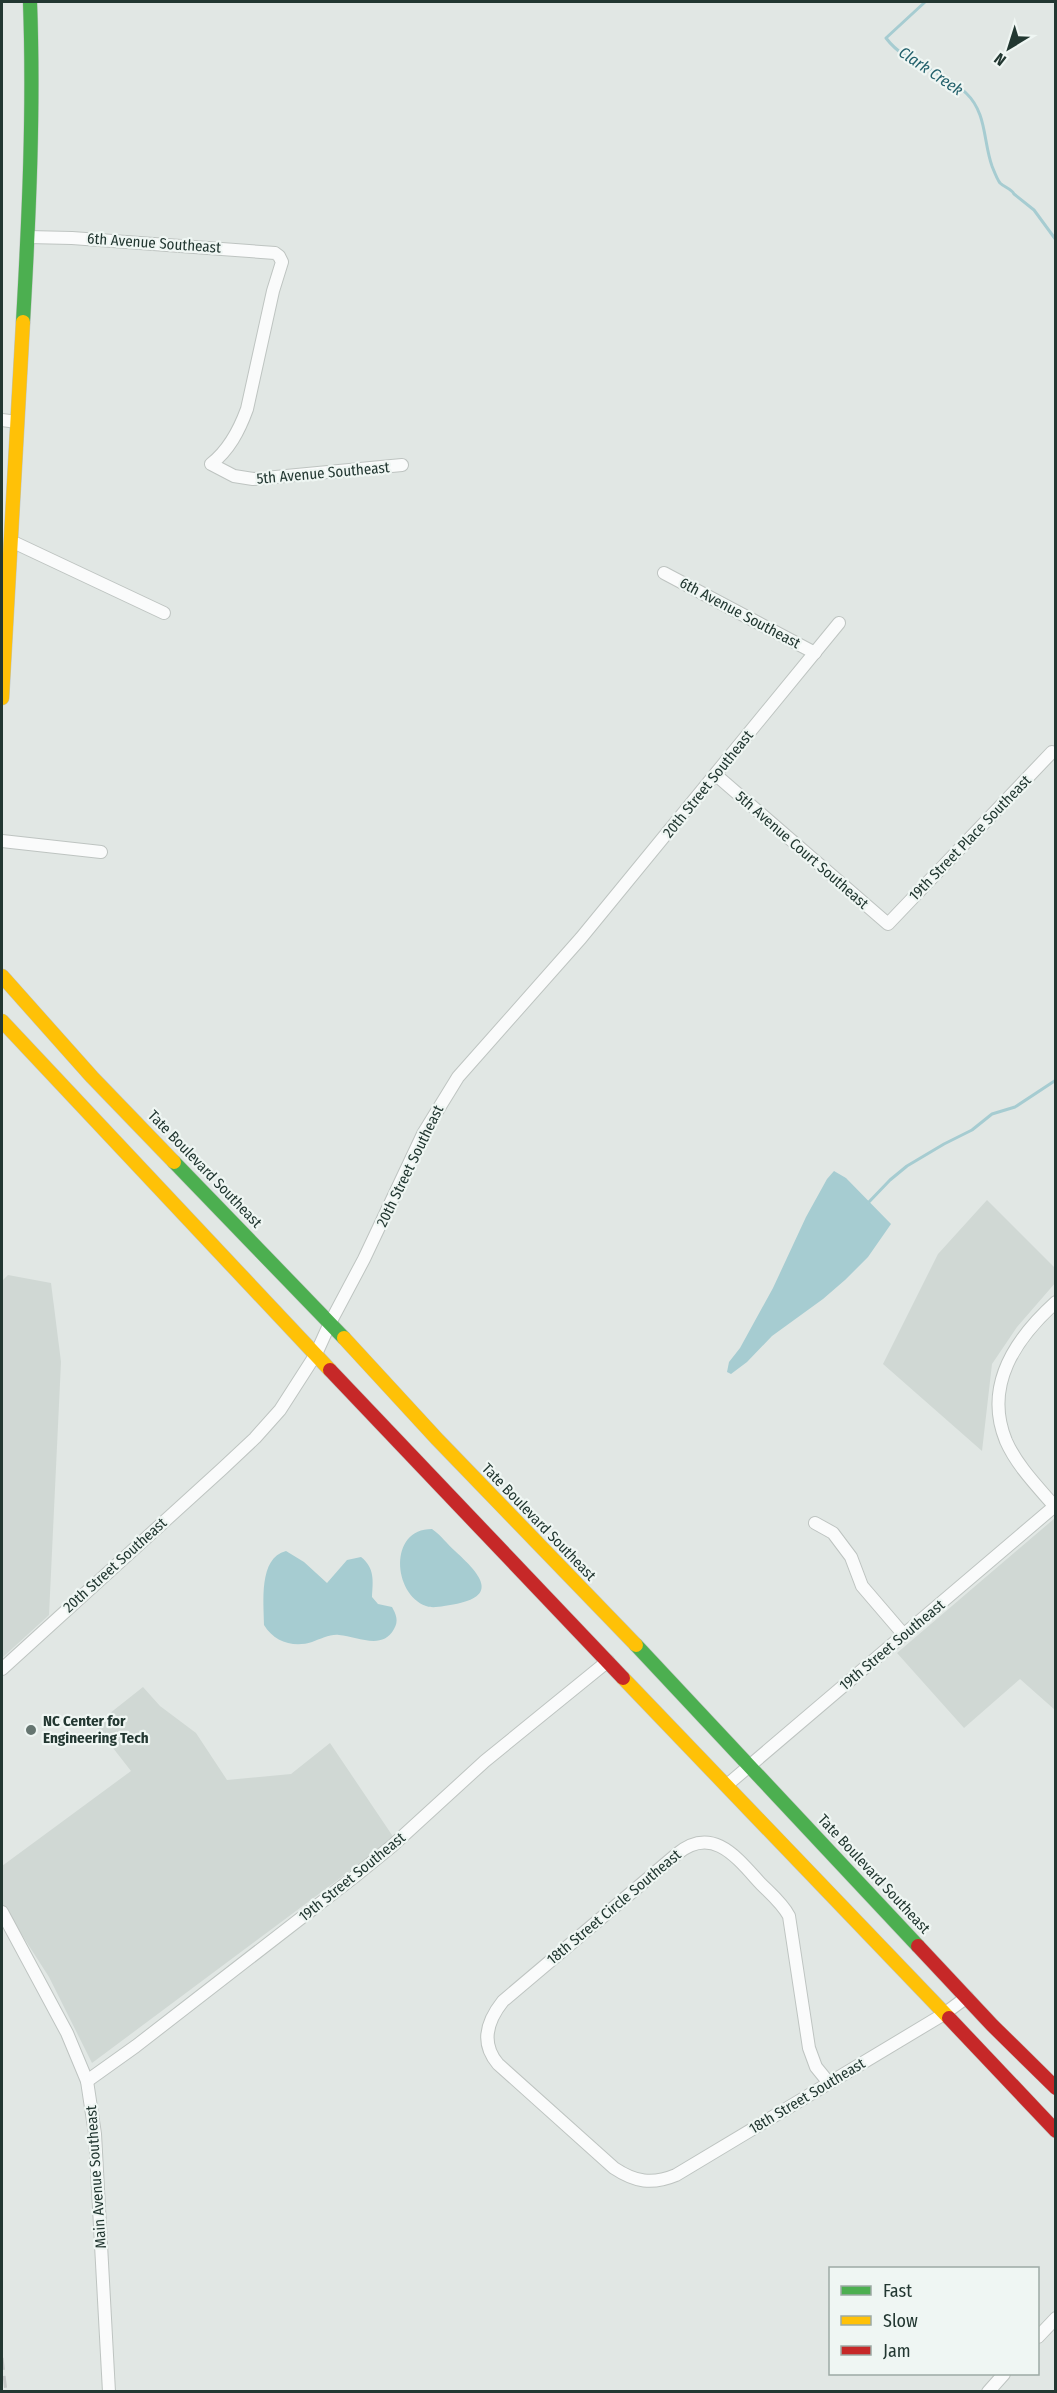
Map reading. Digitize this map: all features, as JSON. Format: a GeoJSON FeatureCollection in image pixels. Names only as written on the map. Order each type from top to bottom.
{"type":"FeatureCollection","features":[{"type":"Feature","properties":{"kind":"main road"},"geometry":{"type":"LineString","coordinates":[[2,698],[5,597],[11,541],[28,237],[32,62],[30,2]]}},
{"type":"Feature","properties":{"kind":"main road","name":"Tate Boulevard Southeast"},"geometry":{"type":"LineString","coordinates":[[2,976],[92,1077],[330,1323],[445,1447],[1056,2088]]}},
{"type":"Feature","properties":{"kind":"main road"},"geometry":{"type":"LineString","coordinates":[[2,1021],[528,1580],[727,1785],[1056,2131]]}},
{"type":"Feature","properties":{"kind":"street","name":"6th Avenue Southeast"},"geometry":{"type":"LineString","coordinates":[[28,237],[223,248],[275,253],[279,256],[282,262],[273,291],[247,409],[230,445],[211,464]]}},
{"type":"Feature","properties":{"kind":"street"},"geometry":{"type":"LineString","coordinates":[[2,420],[17,422]]}},
{"type":"Feature","properties":{"kind":"street","name":"5th Avenue Southeast"},"geometry":{"type":"LineString","coordinates":[[211,464],[234,476],[253,479],[402,465]]}},
{"type":"Feature","properties":{"kind":"street"},"geometry":{"type":"LineString","coordinates":[[11,541],[164,613]]}},
{"type":"Feature","properties":{"kind":"street","name":"6th Avenue Southeast"},"geometry":{"type":"LineString","coordinates":[[664,573],[815,653]]}},
{"type":"Feature","properties":{"kind":"street","name":"20th Street Southeast"},"geometry":{"type":"LineString","coordinates":[[2,1669],[255,1438],[289,1398],[316,1354],[423,1134],[447,1093],[471,1062],[581,938],[839,623]]}},
{"type":"Feature","properties":{"kind":"street","name":"19th Street Place Southeast"},"geometry":{"type":"LineString","coordinates":[[888,924],[1052,752]]}},
{"type":"Feature","properties":{"kind":"street","name":"5th Avenue Court Southeast"},"geometry":{"type":"LineString","coordinates":[[716,775],[888,924]]}},
{"type":"Feature","properties":{"kind":"street"},"geometry":{"type":"LineString","coordinates":[[2,842],[101,852]]}},
{"type":"Feature","properties":{"kind":"street"},"geometry":{"type":"LineString","coordinates":[[1055,1506],[1025,1470],[1006,1441],[1002,1426],[1000,1394],[1004,1371],[1017,1344],[1035,1321],[1056,1302]]}},
{"type":"Feature","properties":{"kind":"street","name":"19th Street Southeast"},"geometry":{"type":"LineString","coordinates":[[727,1785],[1055,1506]]}},
{"type":"Feature","properties":{"kind":"street"},"geometry":{"type":"LineString","coordinates":[[815,1523],[833,1533],[851,1557],[862,1586],[904,1635]]}},
{"type":"Feature","properties":{"kind":"street","name":"19th Street Southeast"},"geometry":{"type":"LineString","coordinates":[[87,2081],[136,2046],[354,1877],[392,1846],[484,1761],[608,1661]]}},
{"type":"Feature","properties":{"kind":"street","name":"18th Street Circle Southeast"},"geometry":{"type":"LineString","coordinates":[[641,2181],[626,2176],[614,2168],[498,2064],[489,2048],[487,2029],[494,2012],[503,2001],[687,1846],[711,1843],[728,1850],[786,1910],[790,1922],[808,2048],[816,2067],[829,2083]]}},
{"type":"Feature","properties":{"kind":"street","name":"Main Avenue Southeast"},"geometry":{"type":"LineString","coordinates":[[2,1912],[68,2033],[87,2081],[95,2134],[109,2391]]}},
{"type":"Feature","properties":{"kind":"street","name":"18th Street Southeast"},"geometry":{"type":"LineString","coordinates":[[641,2181],[659,2181],[676,2175],[944,2014],[967,1997]]}},
{"type":"Feature","properties":{"kind":"street"},"geometry":{"type":"LineString","coordinates":[[1039,2336],[1056,2318]]}},
{"type":"Feature","properties":{"kind":"street"},"geometry":{"type":"LineString","coordinates":[[988,2391],[1002,2375]]}},
{"type":"Feature","properties":{"kind":"shaded area"},"geometry":{"type":"Polygon","coordinates":[[[987,1200],[1055,1268],[1056,1282],[1017,1327],[992,1364],[982,1451],[883,1364],[938,1254],[987,1200]]]}},
{"type":"Feature","properties":{"kind":"shaded area"},"geometry":{"type":"Polygon","coordinates":[[[8,1275],[51,1283],[61,1362],[49,1615],[2,1658],[2,1281],[8,1275]]]}},
{"type":"Feature","properties":{"kind":"shaded area"},"geometry":{"type":"Polygon","coordinates":[[[1055,1518],[1055,1710],[1020,1679],[964,1728],[897,1653],[1055,1518]]]}},
{"type":"Feature","properties":{"kind":"shaded area"},"geometry":{"type":"Polygon","coordinates":[[[143,1687],[160,1706],[196,1733],[227,1780],[291,1774],[330,1743],[394,1838],[92,2063],[49,1977],[2,1904],[2,1866],[131,1771],[95,1725],[143,1687]]]}},
{"type":"Feature","properties":{"kind":"water"},"geometry":{"type":"Polygon","coordinates":[[[834,1171],[846,1178],[891,1224],[868,1257],[845,1280],[772,1336],[747,1362],[731,1374],[727,1372],[729,1362],[740,1348],[773,1288],[806,1217],[827,1179],[834,1171]]]}},
{"type":"Feature","properties":{"kind":"water"},"geometry":{"type":"Polygon","coordinates":[[[432,1529],[466,1561],[480,1579],[482,1587],[480,1593],[473,1599],[430,1607],[415,1599],[407,1589],[400,1563],[402,1550],[408,1539],[418,1532],[432,1529]]]}},
{"type":"Feature","properties":{"kind":"water"},"geometry":{"type":"Polygon","coordinates":[[[286,1551],[304,1562],[327,1583],[347,1560],[361,1557],[366,1561],[373,1580],[372,1597],[378,1604],[392,1607],[396,1615],[396,1626],[389,1636],[369,1641],[336,1635],[305,1644],[292,1644],[273,1636],[264,1625],[264,1582],[271,1562],[277,1555],[286,1551]]]}},
{"type":"Feature","properties":{"kind":"waterway","name":"Clark Creek"},"geometry":{"type":"LineString","coordinates":[[925,2],[886,38],[904,55],[946,78],[973,101],[981,118],[989,157],[999,181],[1034,210],[1056,240]]}},
{"type":"Feature","properties":{"kind":"waterway"},"geometry":{"type":"LineString","coordinates":[[867,1204],[907,1166],[972,1130],[992,1114],[1015,1107],[1056,1080]]}},
{"type":"Feature","properties":{"kind":"railway"},"geometry":{"type":"LineString","coordinates":[[2,2358],[6,2392]]}},
{"type":"Feature","properties":{"kind":"traffic: fast"},"geometry":{"type":"LineString","coordinates":[[23,322],[30,162],[30,2]]}},
{"type":"Feature","properties":{"kind":"traffic: fast"},"geometry":{"type":"LineString","coordinates":[[174,1162],[344,1338]]}},
{"type":"Feature","properties":{"kind":"traffic: fast"},"geometry":{"type":"LineString","coordinates":[[636,1645],[918,1946]]}},
{"type":"Feature","properties":{"kind":"traffic: slow"},"geometry":{"type":"LineString","coordinates":[[2,698],[23,322]]}},
{"type":"Feature","properties":{"kind":"traffic: slow"},"geometry":{"type":"LineString","coordinates":[[2,976],[92,1077],[174,1162]]}},
{"type":"Feature","properties":{"kind":"traffic: slow"},"geometry":{"type":"LineString","coordinates":[[2,1021],[330,1370]]}},
{"type":"Feature","properties":{"kind":"traffic: slow"},"geometry":{"type":"LineString","coordinates":[[344,1338],[437,1439],[636,1645]]}},
{"type":"Feature","properties":{"kind":"traffic: slow"},"geometry":{"type":"LineString","coordinates":[[623,1678],[949,2018]]}},
{"type":"Feature","properties":{"kind":"traffic: jam"},"geometry":{"type":"LineString","coordinates":[[330,1370],[623,1678]]}},
{"type":"Feature","properties":{"kind":"traffic: jam"},"geometry":{"type":"LineString","coordinates":[[918,1946],[992,2025],[1056,2088]]}},
{"type":"Feature","properties":{"kind":"traffic: jam"},"geometry":{"type":"LineString","coordinates":[[949,2018],[1056,2131]]}},
{"type":"Feature","properties":{"kind":"place","name":"NC Center for Engineering Tech"},"geometry":{"type":"Point","coordinates":[31,1730]}}]}
